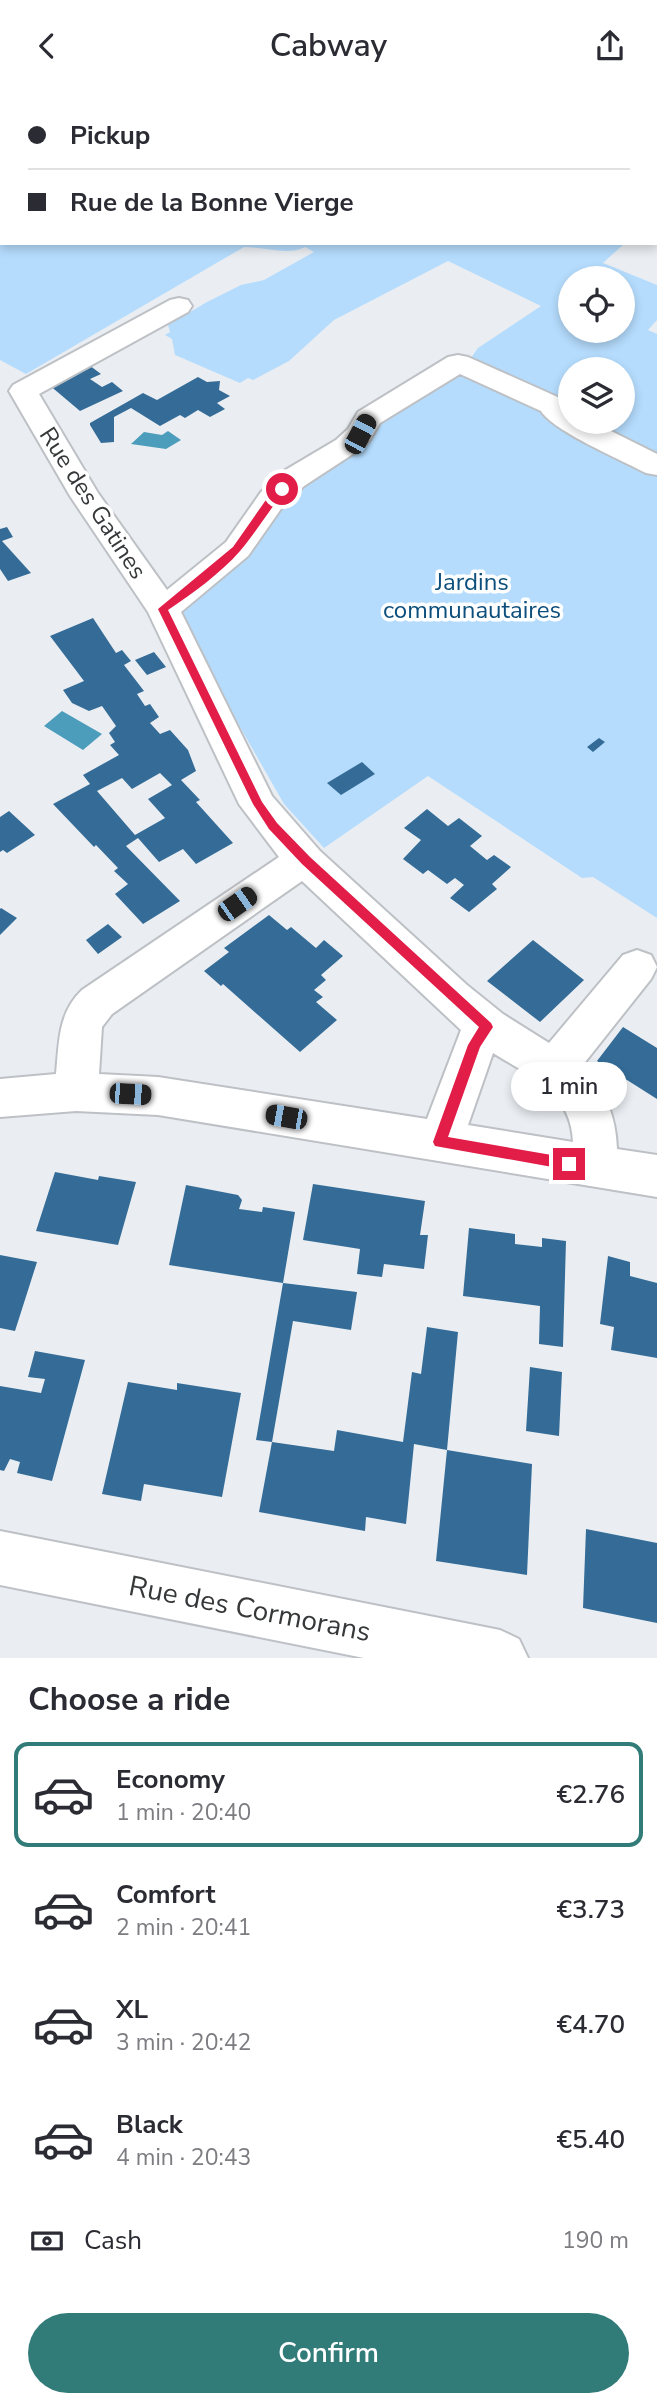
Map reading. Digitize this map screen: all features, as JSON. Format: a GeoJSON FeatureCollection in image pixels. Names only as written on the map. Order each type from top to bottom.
{"type":"FeatureCollection","features":[{"type":"Feature","properties":{"kind":"street","name":"Rue des Gatines"},"geometry":{"type":"LineString","coordinates":[[179,306],[23,391],[85,495],[163,609],[258,804],[273,826],[306,860],[487,1027],[553,1069],[576,1088],[592,1115],[596,1133],[595,1168]]}},
{"type":"Feature","properties":{"kind":"street"},"geometry":{"type":"LineString","coordinates":[[163,609],[237,549],[272,499],[293,478],[346,446],[360,434],[368,418],[458,363],[552,405],[558,415]]}},
{"type":"Feature","properties":{"kind":"street"},"geometry":{"type":"LineString","coordinates":[[595,434],[657,465]]}},
{"type":"Feature","properties":{"kind":"street"},"geometry":{"type":"LineString","coordinates":[[76,1092],[81,1027],[85,1014],[97,1002],[278,876],[306,860]]}},
{"type":"Feature","properties":{"kind":"street"},"geometry":{"type":"LineString","coordinates":[[553,1069],[637,967]]}},
{"type":"Feature","properties":{"kind":"street"},"geometry":{"type":"LineString","coordinates":[[440,1142],[475,1045],[487,1027]]}},
{"type":"Feature","properties":{"kind":"street"},"geometry":{"type":"LineString","coordinates":[[0,1098],[76,1092],[158,1095],[657,1176]]}},
{"type":"Feature","properties":{"kind":"street","name":"Rue des Cormorans"},"geometry":{"type":"LineString","coordinates":[[0,1557],[500,1658]]}},
{"type":"Feature","properties":{"kind":"green space","name":"Jardins communautaires"},"geometry":{"type":"Polygon","coordinates":[[[0,245],[623,245],[603,263],[610,266],[558,266],[558,343],[635,343],[635,276],[657,285],[657,320],[648,330],[657,334],[657,918],[593,877],[582,878],[428,776],[324,848],[284,804],[240,727],[181,607],[288,496],[371,441],[380,422],[461,372],[478,348],[541,306],[448,261],[334,320],[289,361],[253,380],[248,378],[240,383],[175,355],[172,339],[165,335],[170,332],[168,325],[207,302],[241,285],[264,280],[314,252],[305,247],[284,251],[244,247],[26,374],[0,360],[0,245]]]}},
{"type":"Feature","properties":{"kind":"shaded area"},"geometry":{"type":"Polygon","coordinates":[[[168,431],[181,440],[166,449],[131,444],[144,432],[162,435],[168,431]]]}},
{"type":"Feature","properties":{"kind":"shaded area"},"geometry":{"type":"Polygon","coordinates":[[[62,711],[102,734],[83,750],[44,726],[62,711]]]}},
{"type":"Feature","properties":{"kind":"building"},"geometry":{"type":"Polygon","coordinates":[[[89,365],[101,374],[90,379],[102,387],[112,382],[123,391],[80,411],[48,384],[89,365]]]}},
{"type":"Feature","properties":{"kind":"building"},"geometry":{"type":"Polygon","coordinates":[[[198,377],[207,382],[220,381],[219,390],[230,396],[217,403],[225,409],[210,417],[198,410],[185,418],[180,415],[160,426],[131,408],[114,417],[114,442],[101,443],[90,425],[143,393],[157,400],[198,377]]]}},
{"type":"Feature","properties":{"kind":"building"},"geometry":{"type":"Polygon","coordinates":[[[7,527],[13,537],[2,541],[31,573],[8,581],[0,569],[0,529],[7,527]]]}},
{"type":"Feature","properties":{"kind":"building"},"geometry":{"type":"Polygon","coordinates":[[[93,618],[116,653],[122,650],[131,661],[124,665],[144,691],[137,694],[145,706],[150,704],[159,717],[150,723],[160,734],[170,730],[188,750],[196,771],[181,780],[200,800],[196,802],[233,843],[196,864],[183,849],[159,862],[138,838],[126,846],[180,901],[143,924],[115,894],[128,884],[114,871],[118,868],[53,804],[90,784],[83,775],[119,755],[110,745],[115,742],[109,733],[116,726],[102,706],[89,711],[72,703],[63,690],[84,681],[50,636],[93,618]],[[160,773],[132,789],[122,778],[97,791],[135,835],[165,818],[148,799],[172,785],[160,773]]]}},
{"type":"Feature","properties":{"kind":"building"},"geometry":{"type":"Polygon","coordinates":[[[154,652],[166,667],[147,675],[135,660],[154,652]]]}},
{"type":"Feature","properties":{"kind":"building"},"geometry":{"type":"Polygon","coordinates":[[[599,738],[605,742],[593,752],[587,747],[599,738]]]}},
{"type":"Feature","properties":{"kind":"building"},"geometry":{"type":"Polygon","coordinates":[[[362,762],[375,774],[341,795],[327,783],[362,762]]]}},
{"type":"Feature","properties":{"kind":"building"},"geometry":{"type":"Polygon","coordinates":[[[427,809],[448,826],[459,818],[482,836],[470,846],[487,860],[494,855],[511,867],[492,884],[497,889],[469,912],[450,898],[464,885],[455,878],[447,884],[428,870],[423,874],[403,859],[421,840],[404,828],[427,809]]]}},
{"type":"Feature","properties":{"kind":"building"},"geometry":{"type":"Polygon","coordinates":[[[9,811],[35,835],[7,853],[3,850],[0,852],[0,817],[9,811]]]}},
{"type":"Feature","properties":{"kind":"building"},"geometry":{"type":"Polygon","coordinates":[[[0,909],[17,918],[0,935],[0,909]]]}},
{"type":"Feature","properties":{"kind":"building"},"geometry":{"type":"Polygon","coordinates":[[[269,915],[287,930],[291,927],[316,948],[324,940],[343,956],[321,975],[326,980],[314,990],[323,997],[316,1002],[337,1020],[300,1052],[223,984],[221,986],[204,971],[229,952],[224,948],[269,915]]]}},
{"type":"Feature","properties":{"kind":"building"},"geometry":{"type":"Polygon","coordinates":[[[108,924],[122,937],[98,954],[86,940],[108,924]]]}},
{"type":"Feature","properties":{"kind":"building"},"geometry":{"type":"Polygon","coordinates":[[[533,940],[584,980],[540,1022],[487,981],[533,940]]]}},
{"type":"Feature","properties":{"kind":"building"},"geometry":{"type":"Polygon","coordinates":[[[623,1027],[657,1048],[657,1099],[597,1061],[623,1027]]]}},
{"type":"Feature","properties":{"kind":"building"},"geometry":{"type":"Polygon","coordinates":[[[55,1172],[98,1180],[99,1176],[136,1182],[118,1245],[36,1231],[55,1172]]]}},
{"type":"Feature","properties":{"kind":"building"},"geometry":{"type":"Polygon","coordinates":[[[313,1184],[425,1201],[420,1235],[428,1235],[424,1269],[384,1264],[382,1277],[357,1274],[360,1249],[303,1240],[313,1184]]]}},
{"type":"Feature","properties":{"kind":"building"},"geometry":{"type":"Polygon","coordinates":[[[186,1185],[238,1195],[242,1200],[239,1209],[262,1212],[263,1207],[295,1212],[283,1283],[169,1265],[186,1185]]]}},
{"type":"Feature","properties":{"kind":"building"},"geometry":{"type":"Polygon","coordinates":[[[469,1228],[515,1234],[515,1244],[542,1247],[542,1238],[566,1241],[563,1347],[539,1344],[540,1306],[463,1296],[469,1228]]]}},
{"type":"Feature","properties":{"kind":"building"},"geometry":{"type":"Polygon","coordinates":[[[0,1255],[37,1262],[15,1331],[0,1328],[0,1255]]]}},
{"type":"Feature","properties":{"kind":"building"},"geometry":{"type":"Polygon","coordinates":[[[608,1256],[630,1262],[630,1276],[657,1283],[657,1358],[611,1350],[614,1327],[600,1324],[608,1256]]]}},
{"type":"Feature","properties":{"kind":"building"},"geometry":{"type":"Polygon","coordinates":[[[283,1283],[357,1292],[351,1330],[293,1321],[272,1442],[256,1440],[283,1283]]]}},
{"type":"Feature","properties":{"kind":"building"},"geometry":{"type":"Polygon","coordinates":[[[427,1327],[458,1332],[447,1450],[414,1444],[406,1524],[366,1517],[365,1531],[259,1512],[272,1442],[334,1451],[337,1430],[403,1442],[412,1372],[421,1374],[427,1327]]]}},
{"type":"Feature","properties":{"kind":"building"},"geometry":{"type":"Polygon","coordinates":[[[35,1351],[85,1360],[52,1481],[17,1473],[20,1462],[10,1459],[4,1471],[0,1470],[0,1386],[41,1393],[45,1379],[28,1377],[35,1351]]]}},
{"type":"Feature","properties":{"kind":"building"},"geometry":{"type":"Polygon","coordinates":[[[530,1367],[562,1372],[559,1436],[526,1431],[530,1367]]]}},
{"type":"Feature","properties":{"kind":"building"},"geometry":{"type":"Polygon","coordinates":[[[128,1382],[177,1390],[177,1383],[241,1393],[222,1497],[144,1484],[141,1501],[102,1494],[128,1382]]]}},
{"type":"Feature","properties":{"kind":"building"},"geometry":{"type":"Polygon","coordinates":[[[447,1450],[532,1464],[527,1575],[436,1561],[447,1450]]]}},
{"type":"Feature","properties":{"kind":"building"},"geometry":{"type":"Polygon","coordinates":[[[586,1529],[657,1543],[657,1623],[583,1608],[586,1529]]]}},
{"type":"Feature","properties":{"kind":"route"},"geometry":{"type":"LineString","coordinates":[[282,489],[237,549],[163,609],[258,804],[273,826],[306,860],[487,1027],[475,1045],[440,1142],[569,1164]]}}]}
